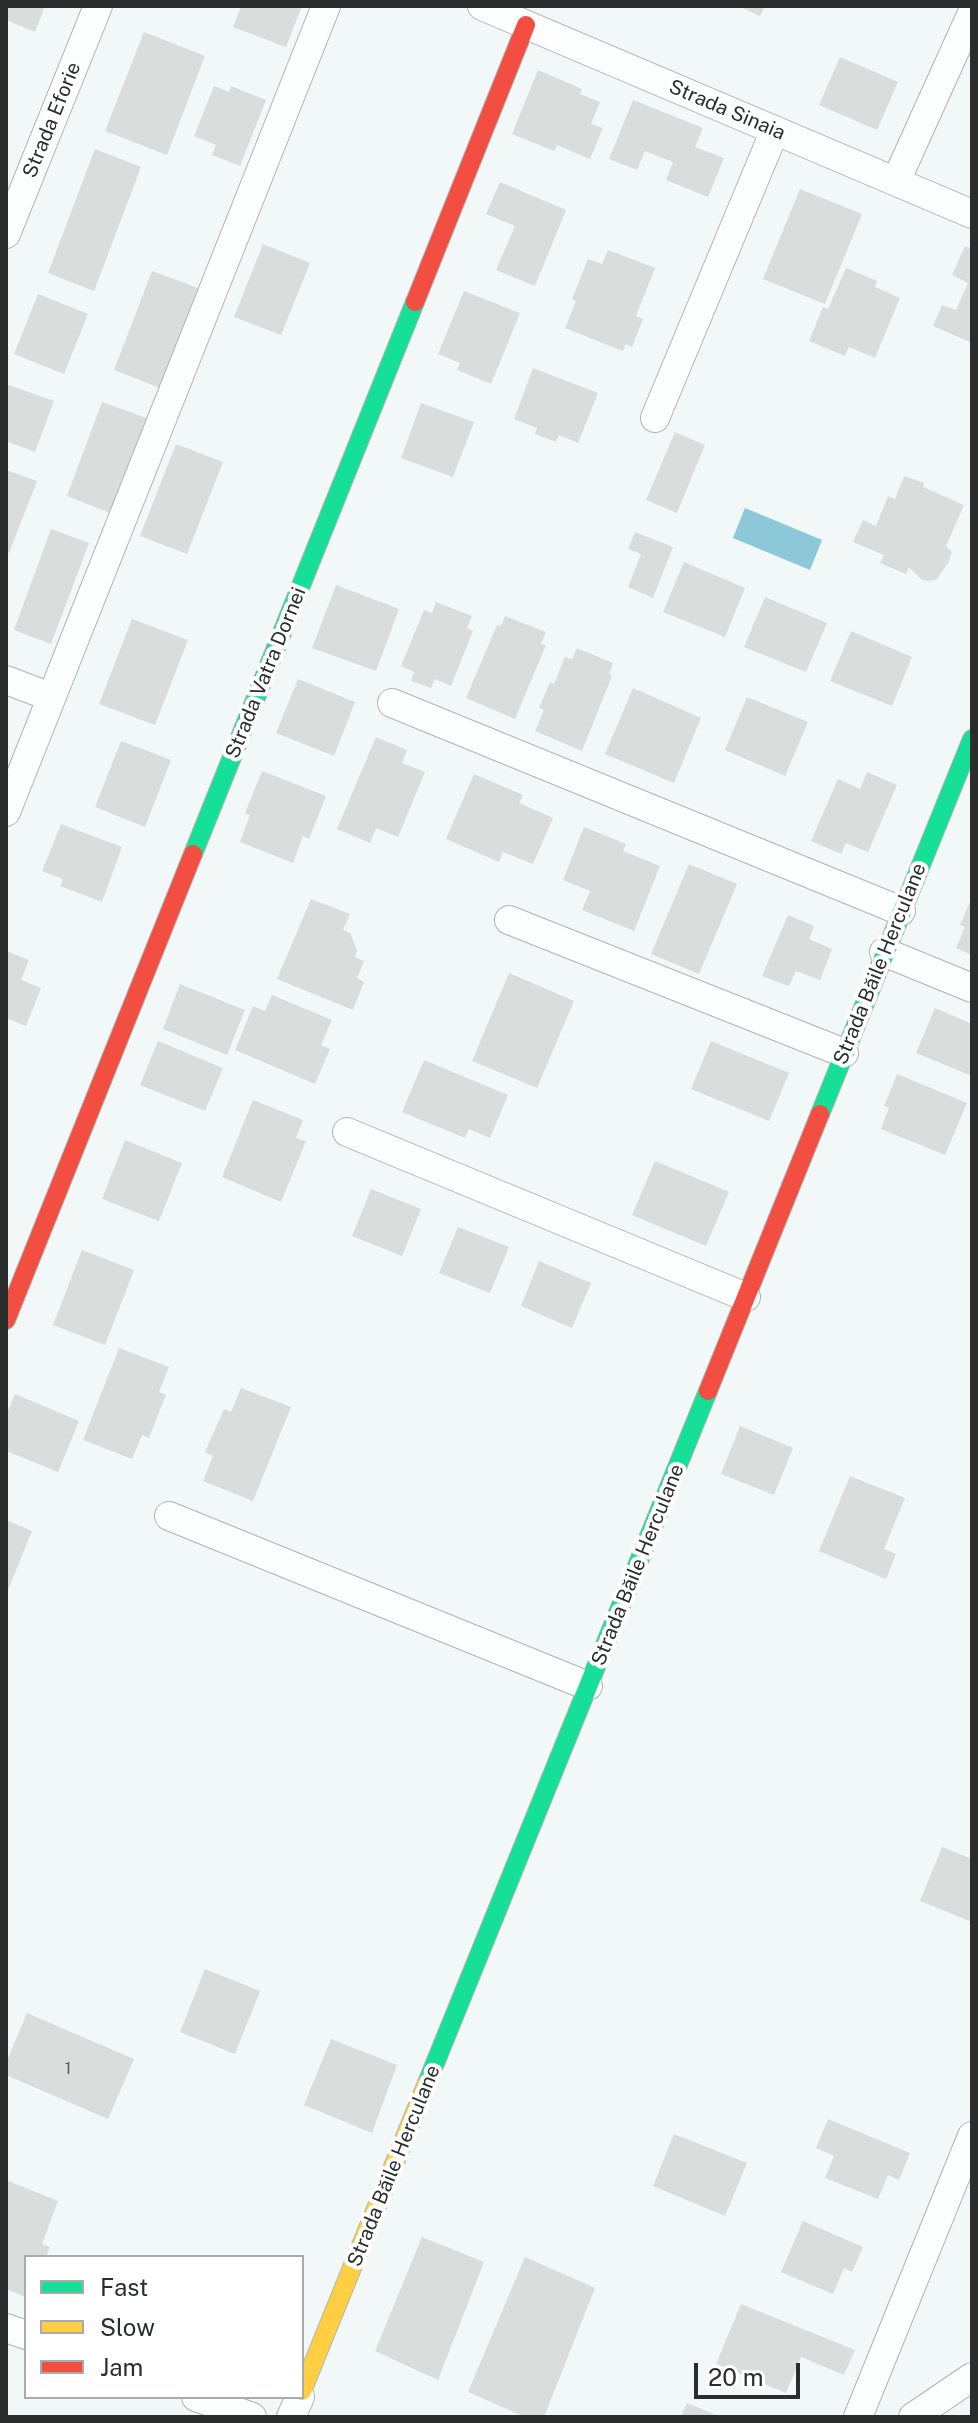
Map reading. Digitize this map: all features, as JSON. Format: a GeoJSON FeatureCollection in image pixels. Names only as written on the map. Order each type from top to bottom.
{"type":"FeatureCollection","features":[{"type":"Feature","properties":{"kind":"street","name":"Strada Eforie"},"geometry":{"type":"LineString","coordinates":[[6,234],[98,6]]}},
{"type":"Feature","properties":{"kind":"street"},"geometry":{"type":"LineString","coordinates":[[6,812],[326,6]]}},
{"type":"Feature","properties":{"kind":"street","name":"Strada Sinaia"},"geometry":{"type":"LineString","coordinates":[[484,6],[972,214]]}},
{"type":"Feature","properties":{"kind":"street"},"geometry":{"type":"LineString","coordinates":[[896,181],[972,13]]}},
{"type":"Feature","properties":{"kind":"street","name":"Strada Vatra Dornei"},"geometry":{"type":"LineString","coordinates":[[6,1320],[526,25]]}},
{"type":"Feature","properties":{"kind":"street"},"geometry":{"type":"LineString","coordinates":[[655,418],[775,130]]}},
{"type":"Feature","properties":{"kind":"street"},"geometry":{"type":"LineString","coordinates":[[6,680],[51,697]]}},
{"type":"Feature","properties":{"kind":"street"},"geometry":{"type":"LineString","coordinates":[[392,703],[901,911]]}},
{"type":"Feature","properties":{"kind":"street","name":"Strada Băile Herculane"},"geometry":{"type":"LineString","coordinates":[[304,2386],[972,739]]}},
{"type":"Feature","properties":{"kind":"street"},"geometry":{"type":"LineString","coordinates":[[509,920],[844,1053]]}},
{"type":"Feature","properties":{"kind":"street"},"geometry":{"type":"LineString","coordinates":[[884,952],[972,988]]}},
{"type":"Feature","properties":{"kind":"street"},"geometry":{"type":"LineString","coordinates":[[347,1132],[746,1297]]}},
{"type":"Feature","properties":{"kind":"street"},"geometry":{"type":"LineString","coordinates":[[169,1516],[588,1686]]}},
{"type":"Feature","properties":{"kind":"street"},"geometry":{"type":"LineString","coordinates":[[858,2417],[972,2136]]}},
{"type":"Feature","properties":{"kind":"street"},"geometry":{"type":"LineString","coordinates":[[913,2417],[972,2377]]}},
{"type":"Feature","properties":{"kind":"street"},"geometry":{"type":"LineString","coordinates":[[202,2399],[252,2417]]}},
{"type":"Feature","properties":{"kind":"water"},"geometry":{"type":"Polygon","coordinates":[[[745,508],[822,540],[810,570],[733,538],[745,508]]]}},
{"type":"Feature","properties":{"kind":"building"},"geometry":{"type":"Polygon","coordinates":[[[6,6],[45,6],[35,32],[6,20],[6,6]]]}},
{"type":"Feature","properties":{"kind":"building"},"geometry":{"type":"Polygon","coordinates":[[[241,6],[302,6],[286,47],[233,27],[241,6]]]}},
{"type":"Feature","properties":{"kind":"building"},"geometry":{"type":"Polygon","coordinates":[[[738,6],[765,6],[760,16],[738,6]]]}},
{"type":"Feature","properties":{"kind":"building"},"geometry":{"type":"Polygon","coordinates":[[[144,32],[205,56],[167,155],[105,131],[144,32]]]}},
{"type":"Feature","properties":{"kind":"building"},"geometry":{"type":"Polygon","coordinates":[[[840,57],[898,82],[877,130],[819,105],[840,57]]]}},
{"type":"Feature","properties":{"kind":"building"},"geometry":{"type":"Polygon","coordinates":[[[538,70],[582,89],[580,94],[600,102],[591,124],[603,128],[590,159],[557,145],[554,151],[512,134],[538,70]]]}},
{"type":"Feature","properties":{"kind":"building"},"geometry":{"type":"Polygon","coordinates":[[[214,86],[229,92],[231,86],[266,100],[240,166],[212,155],[216,145],[194,136],[214,86]]]}},
{"type":"Feature","properties":{"kind":"building"},"geometry":{"type":"Polygon","coordinates":[[[633,100],[703,128],[695,147],[724,158],[708,197],[666,180],[673,162],[645,151],[637,170],[609,159],[633,100]]]}},
{"type":"Feature","properties":{"kind":"building"},"geometry":{"type":"Polygon","coordinates":[[[95,149],[141,167],[94,291],[48,273],[95,149]]]}},
{"type":"Feature","properties":{"kind":"building"},"geometry":{"type":"Polygon","coordinates":[[[500,182],[566,210],[535,286],[496,270],[515,226],[486,214],[500,182]]]}},
{"type":"Feature","properties":{"kind":"building"},"geometry":{"type":"Polygon","coordinates":[[[800,189],[862,214],[825,304],[763,279],[800,189]]]}},
{"type":"Feature","properties":{"kind":"building"},"geometry":{"type":"Polygon","coordinates":[[[263,244],[310,263],[281,335],[234,317],[263,244]]]}},
{"type":"Feature","properties":{"kind":"building"},"geometry":{"type":"Polygon","coordinates":[[[965,246],[972,249],[972,343],[933,326],[942,305],[956,310],[968,283],[952,275],[965,246]]]}},
{"type":"Feature","properties":{"kind":"building"},"geometry":{"type":"Polygon","coordinates":[[[608,250],[655,268],[636,316],[643,319],[632,347],[626,344],[623,351],[565,328],[576,301],[572,299],[588,259],[602,264],[608,250]]]}},
{"type":"Feature","properties":{"kind":"building"},"geometry":{"type":"Polygon","coordinates":[[[846,268],[877,281],[875,287],[900,298],[875,358],[849,347],[845,356],[809,341],[823,307],[828,309],[846,268]]]}},
{"type":"Feature","properties":{"kind":"building"},"geometry":{"type":"Polygon","coordinates":[[[152,271],[198,288],[160,388],[114,370],[152,271]]]}},
{"type":"Feature","properties":{"kind":"building"},"geometry":{"type":"Polygon","coordinates":[[[464,291],[520,313],[491,384],[457,370],[460,363],[438,354],[464,291]]]}},
{"type":"Feature","properties":{"kind":"building"},"geometry":{"type":"Polygon","coordinates":[[[38,294],[88,314],[64,374],[14,354],[38,294]]]}},
{"type":"Feature","properties":{"kind":"building"},"geometry":{"type":"Polygon","coordinates":[[[533,368],[598,393],[578,443],[559,435],[556,442],[535,434],[537,428],[514,419],[533,368]]]}},
{"type":"Feature","properties":{"kind":"building"},"geometry":{"type":"Polygon","coordinates":[[[6,384],[54,401],[35,452],[6,441],[6,384]]]}},
{"type":"Feature","properties":{"kind":"building"},"geometry":{"type":"Polygon","coordinates":[[[102,402],[149,419],[113,514],[67,496],[102,402]]]}},
{"type":"Feature","properties":{"kind":"building"},"geometry":{"type":"Polygon","coordinates":[[[421,403],[474,422],[453,477],[401,458],[421,403]]]}},
{"type":"Feature","properties":{"kind":"building"},"geometry":{"type":"Polygon","coordinates":[[[675,432],[705,445],[677,513],[646,500],[675,432]]]}},
{"type":"Feature","properties":{"kind":"building"},"geometry":{"type":"Polygon","coordinates":[[[176,444],[223,462],[187,554],[140,536],[176,444]]]}},
{"type":"Feature","properties":{"kind":"building"},"geometry":{"type":"Polygon","coordinates":[[[6,470],[37,481],[9,553],[6,552],[6,470]]]}},
{"type":"Feature","properties":{"kind":"building"},"geometry":{"type":"Polygon","coordinates":[[[904,476],[924,483],[923,487],[964,505],[946,546],[952,552],[948,563],[936,580],[922,580],[909,567],[906,574],[880,563],[884,555],[853,542],[863,520],[876,526],[888,496],[895,499],[904,476]]]}},
{"type":"Feature","properties":{"kind":"building"},"geometry":{"type":"Polygon","coordinates":[[[51,529],[89,543],[51,644],[14,630],[51,529]]]}},
{"type":"Feature","properties":{"kind":"building"},"geometry":{"type":"Polygon","coordinates":[[[635,532],[673,547],[653,598],[628,587],[641,554],[628,549],[635,532]]]}},
{"type":"Feature","properties":{"kind":"building"},"geometry":{"type":"Polygon","coordinates":[[[684,562],[745,588],[725,637],[663,612],[684,562]]]}},
{"type":"Feature","properties":{"kind":"building"},"geometry":{"type":"Polygon","coordinates":[[[336,585],[399,609],[376,671],[312,648],[336,585]]]}},
{"type":"Feature","properties":{"kind":"building"},"geometry":{"type":"Polygon","coordinates":[[[765,597],[827,623],[806,672],[744,647],[765,597]]]}},
{"type":"Feature","properties":{"kind":"building"},"geometry":{"type":"Polygon","coordinates":[[[436,602],[472,616],[467,628],[473,631],[451,686],[435,679],[431,688],[411,681],[414,672],[401,666],[424,610],[432,613],[436,602]]]}},
{"type":"Feature","properties":{"kind":"building"},"geometry":{"type":"Polygon","coordinates":[[[505,616],[546,632],[541,644],[546,645],[515,719],[466,698],[497,625],[501,626],[505,616]]]}},
{"type":"Feature","properties":{"kind":"building"},"geometry":{"type":"Polygon","coordinates":[[[132,619],[188,640],[155,725],[99,704],[132,619]]]}},
{"type":"Feature","properties":{"kind":"building"},"geometry":{"type":"Polygon","coordinates":[[[851,631],[912,657],[892,706],[830,681],[851,631]]]}},
{"type":"Feature","properties":{"kind":"building"},"geometry":{"type":"Polygon","coordinates":[[[577,648],[613,663],[609,674],[612,676],[582,751],[535,731],[544,710],[539,708],[550,682],[554,684],[565,657],[572,659],[577,648]]]}},
{"type":"Feature","properties":{"kind":"building"},"geometry":{"type":"Polygon","coordinates":[[[298,679],[355,702],[334,756],[276,733],[298,679]]]}},
{"type":"Feature","properties":{"kind":"building"},"geometry":{"type":"Polygon","coordinates":[[[633,688],[701,718],[674,783],[605,754],[633,688]]]}},
{"type":"Feature","properties":{"kind":"building"},"geometry":{"type":"Polygon","coordinates":[[[747,697],[808,722],[785,776],[725,750],[747,697]]]}},
{"type":"Feature","properties":{"kind":"building"},"geometry":{"type":"Polygon","coordinates":[[[376,737],[407,750],[402,763],[425,772],[398,837],[376,828],[370,843],[337,829],[376,737]]]}},
{"type":"Feature","properties":{"kind":"building"},"geometry":{"type":"Polygon","coordinates":[[[121,741],[171,760],[145,827],[95,807],[121,741]]]}},
{"type":"Feature","properties":{"kind":"building"},"geometry":{"type":"Polygon","coordinates":[[[262,771],[326,796],[309,839],[303,836],[293,863],[240,842],[250,815],[245,813],[262,771]]]}},
{"type":"Feature","properties":{"kind":"building"},"geometry":{"type":"Polygon","coordinates":[[[867,772],[897,785],[868,852],[846,843],[841,854],[811,841],[838,779],[860,789],[867,772]]]}},
{"type":"Feature","properties":{"kind":"building"},"geometry":{"type":"Polygon","coordinates":[[[474,774],[523,795],[519,803],[553,818],[533,864],[503,852],[499,862],[446,839],[474,774]]]}},
{"type":"Feature","properties":{"kind":"building"},"geometry":{"type":"Polygon","coordinates":[[[61,824],[122,847],[102,902],[60,886],[63,879],[42,871],[61,824]]]}},
{"type":"Feature","properties":{"kind":"building"},"geometry":{"type":"Polygon","coordinates":[[[584,827],[626,844],[623,851],[660,866],[634,931],[582,910],[590,891],[563,880],[584,827]]]}},
{"type":"Feature","properties":{"kind":"building"},"geometry":{"type":"Polygon","coordinates":[[[689,864],[737,884],[699,974],[651,954],[689,864]]]}},
{"type":"Feature","properties":{"kind":"building"},"geometry":{"type":"Polygon","coordinates":[[[972,897],[972,955],[956,948],[965,927],[960,925],[972,897]]]}},
{"type":"Feature","properties":{"kind":"building"},"geometry":{"type":"Polygon","coordinates":[[[311,899],[350,914],[343,930],[350,933],[357,950],[355,957],[364,961],[357,978],[364,982],[353,1010],[277,979],[311,899]]]}},
{"type":"Feature","properties":{"kind":"building"},"geometry":{"type":"Polygon","coordinates":[[[788,915],[814,926],[809,939],[832,949],[820,980],[796,971],[789,986],[762,976],[788,915]]]}},
{"type":"Feature","properties":{"kind":"building"},"geometry":{"type":"Polygon","coordinates":[[[6,951],[29,960],[21,980],[41,988],[26,1026],[6,1018],[6,951]]]}},
{"type":"Feature","properties":{"kind":"building"},"geometry":{"type":"Polygon","coordinates":[[[509,973],[574,1001],[537,1088],[472,1061],[509,973]]]}},
{"type":"Feature","properties":{"kind":"building"},"geometry":{"type":"Polygon","coordinates":[[[180,984],[245,1010],[227,1055],[163,1029],[180,984]]]}},
{"type":"Feature","properties":{"kind":"building"},"geometry":{"type":"Polygon","coordinates":[[[272,995],[332,1020],[321,1045],[330,1049],[315,1084],[235,1050],[253,1006],[265,1011],[272,995]]]}},
{"type":"Feature","properties":{"kind":"building"},"geometry":{"type":"Polygon","coordinates":[[[935,1008],[972,1024],[972,1076],[916,1053],[935,1008]]]}},
{"type":"Feature","properties":{"kind":"building"},"geometry":{"type":"Polygon","coordinates":[[[158,1041],[223,1068],[205,1111],[140,1085],[158,1041]]]}},
{"type":"Feature","properties":{"kind":"building"},"geometry":{"type":"Polygon","coordinates":[[[711,1041],[789,1073],[769,1121],[691,1089],[711,1041]]]}},
{"type":"Feature","properties":{"kind":"building"},"geometry":{"type":"Polygon","coordinates":[[[424,1060],[508,1095],[490,1138],[469,1129],[465,1138],[402,1112],[424,1060]]]}},
{"type":"Feature","properties":{"kind":"building"},"geometry":{"type":"Polygon","coordinates":[[[897,1074],[967,1103],[945,1155],[881,1129],[889,1108],[884,1106],[897,1074]]]}},
{"type":"Feature","properties":{"kind":"building"},"geometry":{"type":"Polygon","coordinates":[[[253,1100],[303,1120],[296,1138],[306,1141],[281,1202],[222,1177],[253,1100]]]}},
{"type":"Feature","properties":{"kind":"building"},"geometry":{"type":"Polygon","coordinates":[[[125,1140],[182,1163],[159,1221],[102,1199],[125,1140]]]}},
{"type":"Feature","properties":{"kind":"building"},"geometry":{"type":"Polygon","coordinates":[[[655,1161],[729,1192],[706,1246],[632,1215],[655,1161]]]}},
{"type":"Feature","properties":{"kind":"building"},"geometry":{"type":"Polygon","coordinates":[[[371,1189],[421,1209],[402,1256],[352,1236],[371,1189]]]}},
{"type":"Feature","properties":{"kind":"building"},"geometry":{"type":"Polygon","coordinates":[[[458,1227],[509,1247],[490,1293],[439,1273],[458,1227]]]}},
{"type":"Feature","properties":{"kind":"building"},"geometry":{"type":"Polygon","coordinates":[[[82,1250],[134,1270],[105,1345],[53,1325],[82,1250]]]}},
{"type":"Feature","properties":{"kind":"building"},"geometry":{"type":"Polygon","coordinates":[[[539,1261],[591,1283],[572,1328],[521,1306],[539,1261]]]}},
{"type":"Feature","properties":{"kind":"building"},"geometry":{"type":"Polygon","coordinates":[[[119,1348],[169,1367],[159,1392],[166,1395],[149,1438],[142,1435],[132,1459],[83,1440],[119,1348]]]}},
{"type":"Feature","properties":{"kind":"building"},"geometry":{"type":"Polygon","coordinates":[[[241,1388],[291,1407],[253,1501],[203,1481],[213,1456],[205,1452],[224,1409],[231,1412],[241,1388]]]}},
{"type":"Feature","properties":{"kind":"building"},"geometry":{"type":"Polygon","coordinates":[[[15,1394],[79,1421],[58,1472],[6,1451],[6,1415],[15,1394]]]}},
{"type":"Feature","properties":{"kind":"building"},"geometry":{"type":"Polygon","coordinates":[[[740,1426],[793,1448],[774,1495],[721,1474],[740,1426]]]}},
{"type":"Feature","properties":{"kind":"building"},"geometry":{"type":"Polygon","coordinates":[[[850,1476],[905,1498],[884,1549],[896,1554],[886,1579],[819,1551],[850,1476]]]}},
{"type":"Feature","properties":{"kind":"building"},"geometry":{"type":"Polygon","coordinates":[[[6,1520],[32,1531],[6,1595],[6,1520]]]}},
{"type":"Feature","properties":{"kind":"building"},"geometry":{"type":"Polygon","coordinates":[[[942,1847],[972,1859],[972,1922],[920,1901],[942,1847]]]}},
{"type":"Feature","properties":{"kind":"building"},"geometry":{"type":"Polygon","coordinates":[[[205,1969],[260,1991],[235,2054],[180,2032],[205,1969]]]}},
{"type":"Feature","properties":{"kind":"building"},"geometry":{"type":"Polygon","coordinates":[[[27,2013],[134,2059],[108,2119],[6,2075],[6,2063],[27,2013]]]}},
{"type":"Feature","properties":{"kind":"building"},"geometry":{"type":"Polygon","coordinates":[[[331,2039],[397,2065],[372,2133],[304,2105],[331,2039]]]}},
{"type":"Feature","properties":{"kind":"building"},"geometry":{"type":"Polygon","coordinates":[[[828,2119],[910,2153],[899,2180],[888,2175],[878,2199],[825,2178],[834,2156],[816,2148],[828,2119]]]}},
{"type":"Feature","properties":{"kind":"building"},"geometry":{"type":"Polygon","coordinates":[[[674,2134],[747,2163],[725,2216],[653,2186],[674,2134]]]}},
{"type":"Feature","properties":{"kind":"building"},"geometry":{"type":"Polygon","coordinates":[[[6,2180],[58,2201],[42,2244],[50,2247],[47,2255],[24,2255],[24,2296],[6,2289],[6,2180]]]}},
{"type":"Feature","properties":{"kind":"building"},"geometry":{"type":"Polygon","coordinates":[[[803,2221],[863,2247],[852,2272],[844,2268],[833,2294],[781,2272],[803,2221]]]}},
{"type":"Feature","properties":{"kind":"building"},"geometry":{"type":"Polygon","coordinates":[[[422,2237],[484,2262],[438,2380],[375,2351],[422,2237]]]}},
{"type":"Feature","properties":{"kind":"building"},"geometry":{"type":"Polygon","coordinates":[[[525,2257],[595,2288],[544,2417],[525,2417],[468,2392],[525,2257]]]}},
{"type":"Feature","properties":{"kind":"building"},"geometry":{"type":"Polygon","coordinates":[[[741,2304],[855,2350],[844,2375],[801,2357],[786,2393],[716,2364],[741,2304]]]}},
{"type":"Feature","properties":{"kind":"building"},"geometry":{"type":"Polygon","coordinates":[[[687,2403],[721,2417],[681,2417],[687,2403]]]}},
{"type":"Feature","properties":{"kind":"traffic: fast"},"geometry":{"type":"LineString","coordinates":[[193,854],[415,302]]}},
{"type":"Feature","properties":{"kind":"traffic: fast"},"geometry":{"type":"LineString","coordinates":[[820,1114],[972,739]]}},
{"type":"Feature","properties":{"kind":"traffic: fast"},"geometry":{"type":"LineString","coordinates":[[427,2083],[708,1391]]}},
{"type":"Feature","properties":{"kind":"traffic: slow"},"geometry":{"type":"LineString","coordinates":[[304,2386],[427,2083]]}},
{"type":"Feature","properties":{"kind":"traffic: jam"},"geometry":{"type":"LineString","coordinates":[[415,302],[526,25]]}},
{"type":"Feature","properties":{"kind":"traffic: jam"},"geometry":{"type":"LineString","coordinates":[[6,1320],[193,854]]}},
{"type":"Feature","properties":{"kind":"traffic: jam"},"geometry":{"type":"LineString","coordinates":[[708,1391],[820,1114]]}}]}
